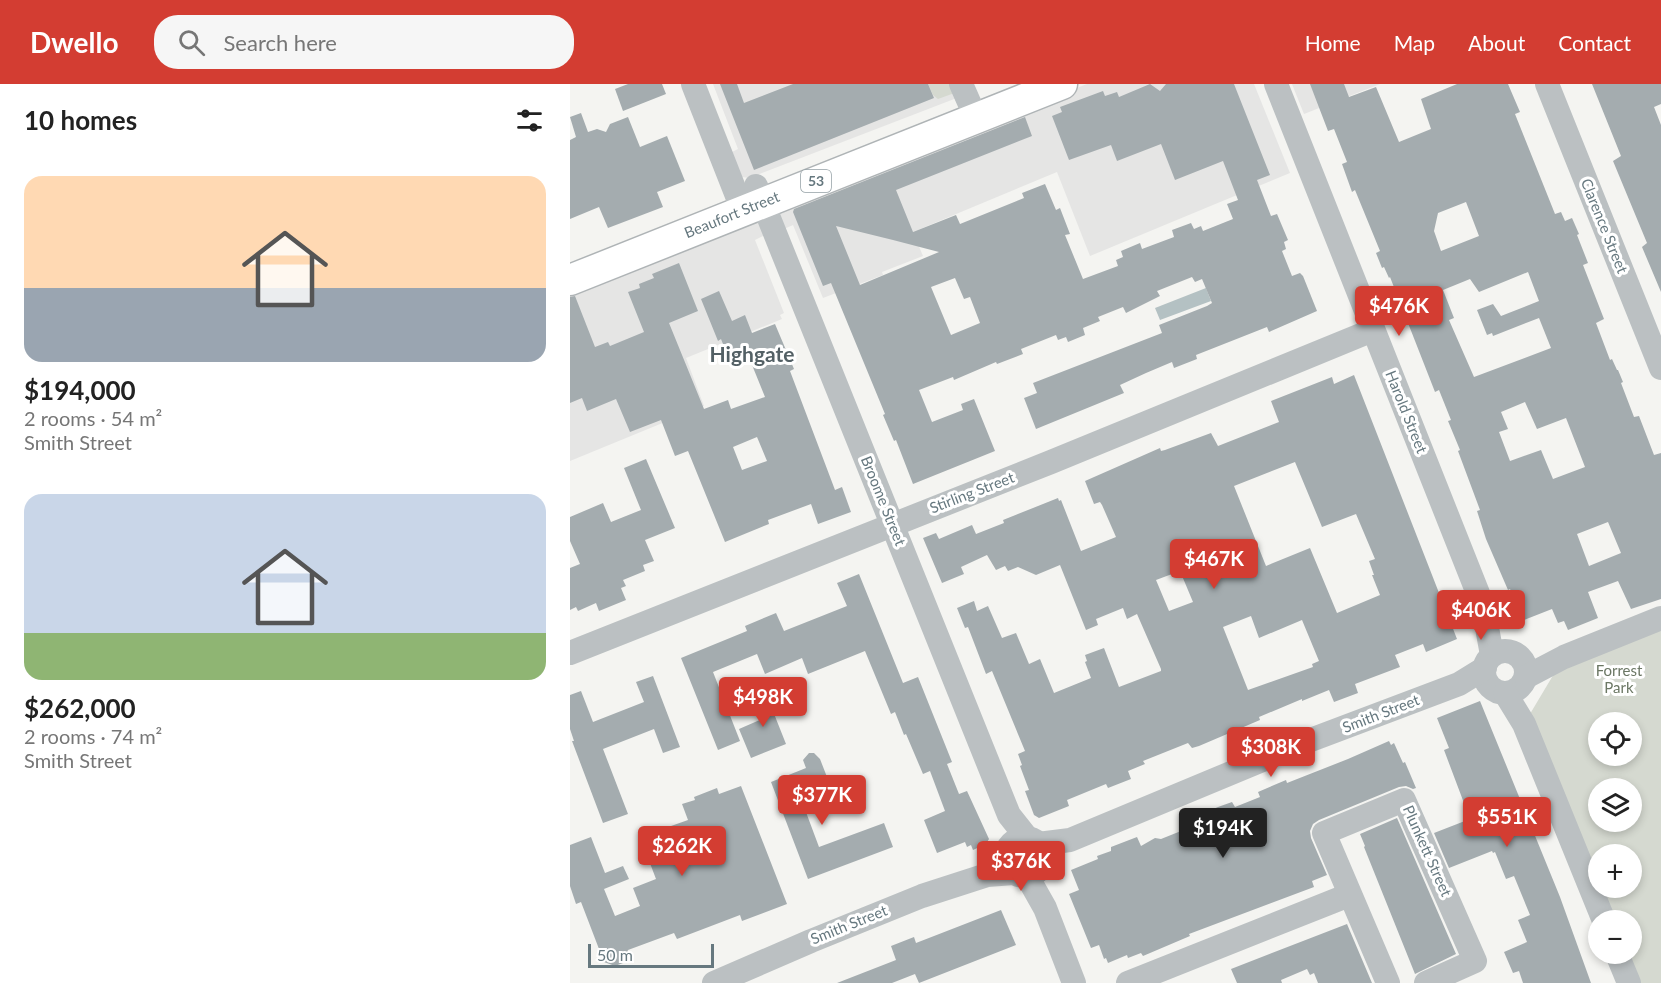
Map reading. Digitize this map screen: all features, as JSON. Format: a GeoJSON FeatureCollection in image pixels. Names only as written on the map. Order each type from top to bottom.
{"type":"FeatureCollection","features":[{"type":"Feature","properties":{"kind":"main road","name":"Beaufort Street"},"geometry":{"type":"LineString","coordinates":[[570,280],[749,198],[1012,84]]}},
{"type":"Feature","properties":{"kind":"main road","name":"Beaufort Street"},"geometry":{"type":"LineString","coordinates":[[969,101],[1062,84]]}},
{"type":"Feature","properties":{"kind":"main road","name":"Beaufort Street"},"geometry":{"type":"LineString","coordinates":[[570,260],[749,198]]}},
{"type":"Feature","properties":{"kind":"street","name":"Broome Street"},"geometry":{"type":"LineString","coordinates":[[693,84],[749,198],[892,524],[1074,983]]}},
{"type":"Feature","properties":{"kind":"street","name":"Harold Street"},"geometry":{"type":"LineString","coordinates":[[1276,84],[1507,672]]}},
{"type":"Feature","properties":{"kind":"street","name":"Clarence Street"},"geometry":{"type":"LineString","coordinates":[[1547,84],[1661,368]]}},
{"type":"Feature","properties":{"kind":"street","name":"Stirling Street"},"geometry":{"type":"LineString","coordinates":[[570,653],[1052,462],[1373,330]]}},
{"type":"Feature","properties":{"kind":"street","name":"Smith Street"},"geometry":{"type":"LineString","coordinates":[[714,983],[922,896],[987,875],[1230,772],[1460,684],[1564,657],[1661,618]]}},
{"type":"Feature","properties":{"kind":"street"},"geometry":{"type":"LineString","coordinates":[[1507,672],[1524,724],[1600,910]]}},
{"type":"Feature","properties":{"kind":"street","name":"Plunkett Street"},"geometry":{"type":"LineString","coordinates":[[1388,983],[1324,833],[1404,800],[1475,961],[1425,983]]}},
{"type":"Feature","properties":{"kind":"street"},"geometry":{"type":"LineString","coordinates":[[1128,983],[1163,977],[1349,896]]}},
{"type":"Feature","properties":{"kind":"street"},"geometry":{"type":"LineString","coordinates":[[1621,964],[1629,983]]}},
{"type":"Feature","properties":{"kind":"shaded area"},"geometry":{"type":"Polygon","coordinates":[[[713,84],[957,84],[962,96],[749,178],[742,177],[732,152],[738,149],[713,84]]]}},
{"type":"Feature","properties":{"kind":"shaded area"},"geometry":{"type":"Polygon","coordinates":[[[1087,84],[1254,84],[1290,173],[1090,256],[1057,172],[913,232],[923,256],[882,272],[883,275],[823,298],[793,225],[784,229],[779,223],[780,210],[786,202],[1087,84]]]}},
{"type":"Feature","properties":{"kind":"shaded area"},"geometry":{"type":"Polygon","coordinates":[[[1292,84],[1380,84],[1304,114],[1292,84]]]}},
{"type":"Feature","properties":{"kind":"shaded area"},"geometry":{"type":"Polygon","coordinates":[[[754,220],[765,235],[755,240],[784,313],[780,315],[782,319],[686,358],[704,406],[570,461],[570,289],[754,220]]]}},
{"type":"Feature","properties":{"kind":"shaded area"},"geometry":{"type":"Polygon","coordinates":[[[1206,288],[1211,301],[1160,320],[1155,308],[1206,288]]]}},
{"type":"Feature","properties":{"kind":"green space"},"geometry":{"type":"Polygon","coordinates":[[[928,84],[957,84],[960,91],[938,99],[933,95],[928,84]]]}},
{"type":"Feature","properties":{"kind":"green space","name":"Forrest Park"},"geometry":{"type":"Polygon","coordinates":[[[1661,618],[1661,983],[1629,983],[1621,964],[1642,964],[1642,910],[1600,910],[1595,898],[1642,898],[1642,844],[1588,844],[1588,882],[1524,724],[1564,657],[1661,618]]]}},
{"type":"Feature","properties":{"kind":"building"},"geometry":{"type":"Polygon","coordinates":[[[628,84],[662,84],[666,94],[623,111],[615,89],[628,84]]]}},
{"type":"Feature","properties":{"kind":"building"},"geometry":{"type":"Polygon","coordinates":[[[720,84],[737,84],[744,103],[793,84],[928,84],[934,98],[754,170],[720,84]]]}},
{"type":"Feature","properties":{"kind":"building"},"geometry":{"type":"Polygon","coordinates":[[[1150,84],[1160,91],[1166,84],[1234,84],[1270,175],[1257,180],[1271,216],[1277,214],[1288,240],[1284,242],[1286,249],[1282,251],[1292,276],[1300,273],[1303,276],[1317,311],[1269,332],[1267,327],[1196,355],[1197,359],[1174,368],[1172,362],[1120,385],[1124,393],[1036,429],[1024,398],[1037,393],[1033,383],[1162,333],[1159,325],[1212,303],[1202,279],[1195,282],[1192,277],[1157,291],[1160,296],[1126,313],[1123,307],[1098,317],[1100,321],[1083,328],[1085,335],[1068,342],[1066,337],[1058,340],[1056,335],[1021,349],[1023,354],[997,364],[996,362],[954,380],[953,377],[919,390],[932,422],[963,410],[961,404],[974,399],[995,451],[913,484],[831,283],[823,286],[793,212],[794,209],[1025,117],[1032,136],[896,190],[913,232],[956,215],[960,224],[1024,198],[1022,193],[1045,184],[1056,210],[1060,208],[1070,234],[1065,235],[1083,279],[1118,266],[1116,260],[1123,257],[1121,251],[1140,243],[1142,249],[1174,237],[1172,230],[1191,223],[1194,229],[1201,226],[1203,231],[1233,219],[1227,204],[1238,200],[1223,161],[1175,180],[1161,144],[1117,161],[1111,145],[1069,160],[1052,116],[1062,112],[1060,107],[1103,91],[1105,96],[1117,92],[1119,97],[1150,84]],[[836,226],[860,285],[939,252],[893,240],[836,226]],[[955,278],[931,287],[951,335],[980,323],[970,297],[964,299],[955,278]]]}},
{"type":"Feature","properties":{"kind":"building"},"geometry":{"type":"Polygon","coordinates":[[[1310,84],[1344,84],[1349,97],[1376,87],[1399,142],[1431,129],[1421,99],[1457,84],[1508,84],[1520,112],[1515,114],[1555,214],[1561,212],[1565,221],[1572,218],[1579,234],[1577,235],[1588,263],[1583,265],[1604,319],[1596,323],[1610,360],[1612,359],[1618,370],[1634,417],[1639,416],[1654,455],[1661,453],[1661,599],[1631,609],[1618,581],[1588,592],[1598,618],[1568,630],[1564,621],[1558,623],[1552,609],[1524,620],[1486,539],[1477,511],[1480,510],[1439,390],[1435,392],[1390,277],[1384,267],[1382,268],[1376,253],[1380,251],[1355,190],[1352,192],[1342,164],[1347,162],[1334,129],[1328,131],[1310,84]],[[1466,202],[1438,213],[1434,231],[1441,251],[1479,236],[1466,202]],[[1528,272],[1479,292],[1470,279],[1443,290],[1454,318],[1449,320],[1474,377],[1551,348],[1539,318],[1493,336],[1492,333],[1487,335],[1477,310],[1493,304],[1501,316],[1539,301],[1528,272]],[[1525,402],[1501,412],[1508,429],[1499,432],[1510,461],[1541,450],[1553,479],[1585,467],[1566,418],[1537,429],[1525,402]],[[1608,522],[1577,534],[1589,566],[1621,553],[1608,522]]]}},
{"type":"Feature","properties":{"kind":"building"},"geometry":{"type":"Polygon","coordinates":[[[1592,84],[1661,84],[1661,104],[1654,107],[1661,125],[1661,292],[1642,247],[1647,243],[1613,161],[1621,156],[1592,84]]]}},
{"type":"Feature","properties":{"kind":"building"},"geometry":{"type":"Polygon","coordinates":[[[581,113],[588,132],[597,129],[606,132],[610,124],[628,117],[640,147],[667,136],[685,181],[657,192],[663,207],[608,228],[599,207],[570,219],[570,140],[576,137],[570,117],[581,113]]]}},
{"type":"Feature","properties":{"kind":"building"},"geometry":{"type":"Polygon","coordinates":[[[679,263],[698,311],[669,323],[704,409],[728,400],[731,409],[765,397],[750,360],[732,367],[721,339],[718,341],[701,299],[719,291],[732,321],[745,315],[752,333],[775,324],[794,369],[790,371],[835,490],[842,487],[851,512],[818,524],[811,504],[768,520],[769,524],[725,542],[688,451],[675,456],[661,420],[630,432],[616,399],[587,411],[582,398],[570,403],[570,297],[575,296],[595,347],[608,342],[610,346],[644,332],[628,292],[640,288],[639,284],[654,278],[652,274],[679,263]],[[757,437],[733,447],[742,470],[767,461],[757,437]]]}},
{"type":"Feature","properties":{"kind":"building"},"geometry":{"type":"Polygon","coordinates":[[[1354,375],[1457,639],[1426,652],[1423,644],[1395,655],[1400,667],[1355,684],[1358,693],[1334,702],[1329,690],[1302,701],[1302,699],[1199,746],[1192,748],[1188,743],[1143,761],[1145,764],[1128,771],[1131,779],[1108,788],[1106,784],[1067,800],[1069,806],[1039,818],[1034,815],[1025,791],[1029,790],[1018,754],[1025,751],[992,671],[986,674],[968,627],[965,628],[957,608],[974,601],[977,611],[988,606],[1002,638],[1016,633],[1029,664],[1040,659],[1054,693],[1091,678],[1085,655],[1104,648],[1119,687],[1161,671],[1161,669],[1137,614],[1127,619],[1123,608],[1096,619],[1098,625],[1086,630],[1060,565],[1036,575],[1018,567],[1008,571],[1005,566],[996,570],[987,555],[961,567],[964,574],[942,583],[923,538],[936,533],[939,539],[972,525],[976,534],[1004,523],[1003,520],[1058,498],[1059,501],[1061,500],[1081,551],[1116,537],[1100,502],[1094,504],[1085,481],[1160,448],[1161,451],[1165,450],[1211,433],[1218,446],[1279,422],[1271,401],[1332,377],[1334,384],[1354,375]],[[1295,462],[1234,486],[1266,566],[1310,548],[1337,613],[1380,595],[1369,561],[1375,559],[1356,514],[1322,527],[1295,462]],[[1180,571],[1156,580],[1169,611],[1193,602],[1180,571]],[[1251,616],[1223,627],[1248,690],[1313,667],[1312,664],[1319,661],[1302,620],[1259,638],[1251,616]]]}},
{"type":"Feature","properties":{"kind":"building"},"geometry":{"type":"Polygon","coordinates":[[[646,459],[675,528],[645,540],[654,561],[643,565],[645,571],[623,580],[626,586],[621,588],[626,600],[599,611],[596,603],[578,611],[576,607],[570,610],[570,568],[580,564],[570,541],[570,517],[603,503],[611,522],[641,510],[624,468],[646,459]]]}},
{"type":"Feature","properties":{"kind":"building"},"geometry":{"type":"Polygon","coordinates":[[[859,574],[903,683],[918,677],[952,762],[947,764],[959,794],[967,791],[989,839],[986,844],[973,850],[971,845],[967,847],[965,842],[937,853],[924,820],[945,811],[930,771],[923,774],[895,712],[891,714],[865,651],[808,674],[802,658],[765,674],[757,654],[713,672],[740,741],[718,750],[681,658],[747,631],[745,626],[776,613],[784,631],[847,606],[837,583],[859,574]]]}},
{"type":"Feature","properties":{"kind":"building"},"geometry":{"type":"Polygon","coordinates":[[[653,676],[680,747],[663,753],[654,729],[603,749],[628,814],[603,823],[572,741],[574,741],[570,729],[570,695],[581,691],[593,722],[644,702],[636,682],[653,676]]]}},
{"type":"Feature","properties":{"kind":"building"},"geometry":{"type":"Polygon","coordinates":[[[763,686],[786,744],[751,758],[739,729],[762,719],[751,691],[763,686]]]}},
{"type":"Feature","properties":{"kind":"building"},"geometry":{"type":"Polygon","coordinates":[[[1480,701],[1560,897],[1591,983],[1523,983],[1519,971],[1513,973],[1504,952],[1527,942],[1518,920],[1530,915],[1514,876],[1506,879],[1495,852],[1492,851],[1449,868],[1434,833],[1470,819],[1444,750],[1449,748],[1437,718],[1480,701]]]}},
{"type":"Feature","properties":{"kind":"building"},"geometry":{"type":"Polygon","coordinates":[[[1389,741],[1391,745],[1394,743],[1403,763],[1405,762],[1416,788],[1399,787],[1313,824],[1310,831],[1311,838],[1327,875],[1312,881],[1314,887],[1189,934],[1190,936],[1143,956],[1141,953],[1128,958],[1127,955],[1108,963],[1099,945],[1091,948],[1069,894],[1079,890],[1071,870],[1098,859],[1097,856],[1111,851],[1111,847],[1137,837],[1141,846],[1155,838],[1161,839],[1181,831],[1179,828],[1206,817],[1204,813],[1232,802],[1235,807],[1260,797],[1258,792],[1286,780],[1287,783],[1389,741]]]}},
{"type":"Feature","properties":{"kind":"building"},"geometry":{"type":"Polygon","coordinates":[[[809,753],[814,753],[820,759],[827,777],[797,788],[819,847],[884,823],[893,847],[808,879],[771,782],[806,768],[803,760],[809,753]]]}},
{"type":"Feature","properties":{"kind":"building"},"geometry":{"type":"Polygon","coordinates":[[[741,786],[787,904],[742,921],[740,915],[677,939],[674,933],[628,950],[623,963],[615,966],[604,962],[581,902],[576,904],[570,886],[570,845],[591,837],[605,873],[623,866],[629,879],[604,889],[615,916],[640,906],[633,888],[656,879],[640,837],[688,820],[682,804],[695,800],[694,797],[717,788],[719,794],[741,786]]]}},
{"type":"Feature","properties":{"kind":"building"},"geometry":{"type":"Polygon","coordinates":[[[1397,818],[1456,954],[1415,974],[1360,834],[1397,818]]]}},
{"type":"Feature","properties":{"kind":"building"},"geometry":{"type":"Polygon","coordinates":[[[1001,910],[1016,945],[919,983],[915,974],[892,983],[837,983],[896,960],[891,946],[914,937],[916,943],[1001,910]]]}},
{"type":"Feature","properties":{"kind":"building"},"geometry":{"type":"Polygon","coordinates":[[[1347,924],[1372,983],[1318,983],[1314,973],[1310,975],[1307,969],[1281,980],[1282,983],[1237,983],[1231,969],[1347,924]]]}},
{"type":"Feature","properties":{"kind":"district","name":"Highgate"},"geometry":{"type":"Point","coordinates":[752,355]}}]}
